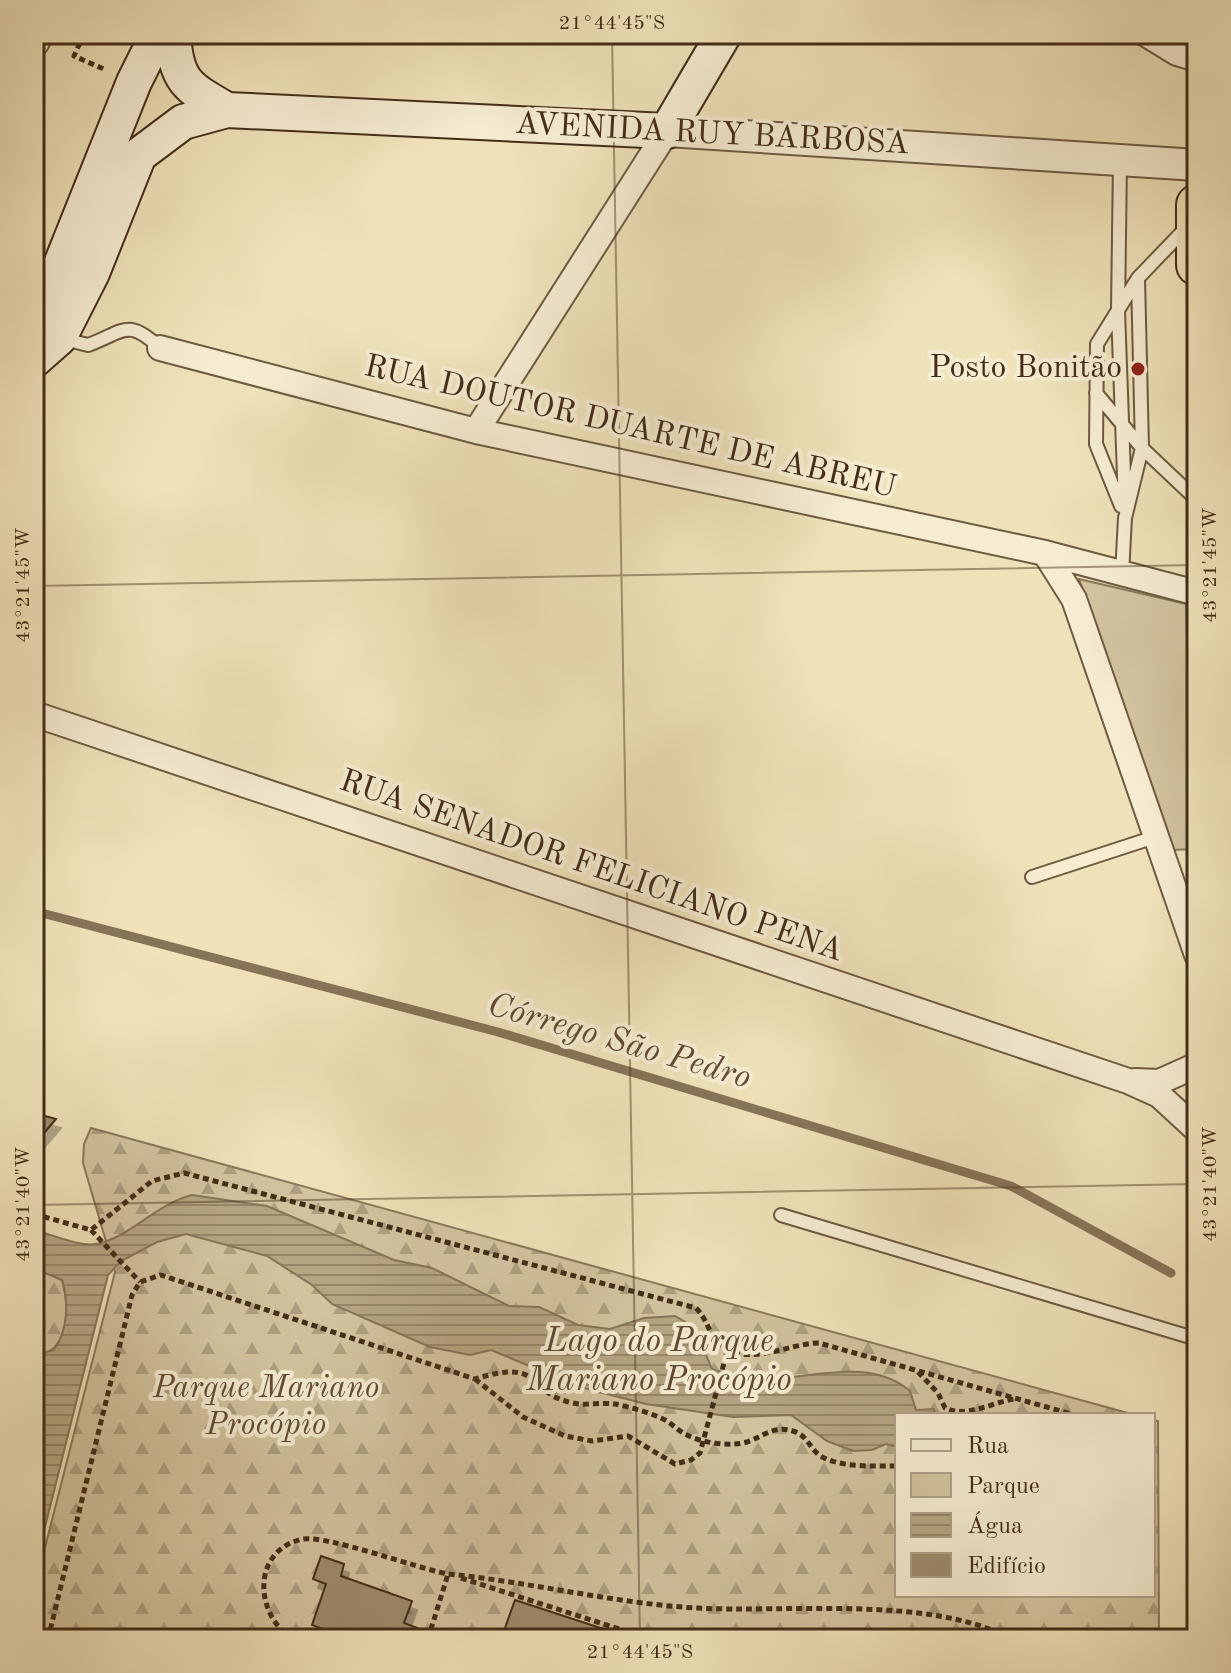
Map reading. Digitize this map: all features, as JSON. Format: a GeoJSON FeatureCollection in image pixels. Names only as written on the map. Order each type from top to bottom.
{"type":"FeatureCollection","features":[{"type":"Feature","properties":{"kind":"highway"},"geometry":{"type":"LineString","coordinates":[[1197,205],[1197,265]]}},
{"type":"Feature","properties":{"kind":"main road"},"geometry":{"type":"LineString","coordinates":[[42,343],[134,82],[158,34]]}},
{"type":"Feature","properties":{"kind":"main road"},"geometry":{"type":"LineString","coordinates":[[173,34],[175,64],[182,78],[190,89],[227,110]]}},
{"type":"Feature","properties":{"kind":"main road"},"geometry":{"type":"LineString","coordinates":[[667,131],[724,34]]}},
{"type":"Feature","properties":{"kind":"main road"},"geometry":{"type":"LineString","coordinates":[[42,343],[92,273],[139,155],[183,122],[227,110]]}},
{"type":"Feature","properties":{"kind":"main road","name":"AVENIDA RUY BARBOSA"},"geometry":{"type":"LineString","coordinates":[[227,110],[667,131]]}},
{"type":"Feature","properties":{"kind":"street"},"geometry":{"type":"LineString","coordinates":[[34,41],[37,34]]}},
{"type":"Feature","properties":{"kind":"street"},"geometry":{"type":"LineString","coordinates":[[1146,34],[1177,53],[1197,59]]}},
{"type":"Feature","properties":{"kind":"street"},"geometry":{"type":"LineString","coordinates":[[476,431],[667,131]]}},
{"type":"Feature","properties":{"kind":"street","name":"AVENIDA RUY BARBOSA"},"geometry":{"type":"LineString","coordinates":[[667,131],[1197,165]]}},
{"type":"Feature","properties":{"kind":"street","name":"RUA DOUTOR DUARTE DE ABREU"},"geometry":{"type":"LineString","coordinates":[[160,348],[476,431],[1045,553],[1197,593]]}},
{"type":"Feature","properties":{"kind":"street"},"geometry":{"type":"LineString","coordinates":[[1045,553],[1074,599],[1197,955]]}},
{"type":"Feature","properties":{"kind":"street","name":"RUA SENADOR FELICIANO PENA"},"geometry":{"type":"LineString","coordinates":[[34,714],[1128,1081],[1159,1095],[1197,1130]]}},
{"type":"Feature","properties":{"kind":"street","name":"RUA SENADOR FELICIANO PENA"},"geometry":{"type":"LineString","coordinates":[[1128,1081],[1159,1082],[1197,1065]]}},
{"type":"Feature","properties":{"kind":"lane"},"geometry":{"type":"LineString","coordinates":[[1120,159],[1118,311],[1125,518],[1122,574]]}},
{"type":"Feature","properties":{"kind":"lane"},"geometry":{"type":"LineString","coordinates":[[1125,518],[1096,444],[1097,344],[1138,278],[1196,218]]}},
{"type":"Feature","properties":{"kind":"lane"},"geometry":{"type":"LineString","coordinates":[[1125,518],[1142,448],[1138,278]]}},
{"type":"Feature","properties":{"kind":"lane","name":"RUA DOUTOR DUARTE DE ABREU"},"geometry":{"type":"LineString","coordinates":[[42,343],[88,345],[121,328],[130,328],[144,334],[160,348]]}},
{"type":"Feature","properties":{"kind":"lane"},"geometry":{"type":"LineString","coordinates":[[1096,393],[1142,448],[1197,500]]}},
{"type":"Feature","properties":{"kind":"lane"},"geometry":{"type":"LineString","coordinates":[[1032,877],[1158,836]]}},
{"type":"Feature","properties":{"kind":"lane"},"geometry":{"type":"LineString","coordinates":[[781,1215],[1197,1339]]}},
{"type":"Feature","properties":{"kind":"path"},"geometry":{"type":"LineString","coordinates":[[84,34],[74,56],[134,82]]}},
{"type":"Feature","properties":{"kind":"path"},"geometry":{"type":"LineString","coordinates":[[91,1230],[152,1181],[184,1173],[696,1308],[717,1342],[747,1354],[770,1354],[801,1343],[819,1343],[1068,1413]]}},
{"type":"Feature","properties":{"kind":"path"},"geometry":{"type":"LineString","coordinates":[[34,1214],[91,1230],[140,1282]]}},
{"type":"Feature","properties":{"kind":"path"},"geometry":{"type":"LineString","coordinates":[[48,1639],[132,1295],[140,1282],[161,1275],[475,1379],[523,1417],[565,1436],[592,1441],[628,1436],[675,1464],[691,1460],[700,1453],[728,1348]]}},
{"type":"Feature","properties":{"kind":"path"},"geometry":{"type":"LineString","coordinates":[[915,1369],[930,1382],[945,1408],[959,1413]]}},
{"type":"Feature","properties":{"kind":"path"},"geometry":{"type":"LineString","coordinates":[[475,1379],[504,1370],[529,1373],[543,1387],[571,1403],[616,1404],[665,1420],[687,1435],[704,1440],[729,1444],[747,1442],[770,1430],[792,1431],[808,1439],[817,1453],[829,1459],[895,1466]]}},
{"type":"Feature","properties":{"kind":"path"},"geometry":{"type":"LineString","coordinates":[[968,1413],[1017,1399]]}},
{"type":"Feature","properties":{"kind":"path"},"geometry":{"type":"LineString","coordinates":[[293,1639],[275,1626],[263,1598],[267,1566],[289,1544],[306,1539],[323,1540],[415,1568],[448,1574],[692,1608],[907,1612],[993,1629],[1012,1639]]}},
{"type":"Feature","properties":{"kind":"path"},"geometry":{"type":"LineString","coordinates":[[428,1639],[448,1574]]}},
{"type":"Feature","properties":{"kind":"path"},"geometry":{"type":"LineString","coordinates":[[448,1574],[650,1639]]}},
{"type":"Feature","properties":{"kind":"green space"},"geometry":{"type":"Polygon","coordinates":[[[1079,579],[1186,604],[1193,849],[1172,850],[1079,579]]]}},
{"type":"Feature","properties":{"kind":"green space","name":"Parque Mariano Procópio"},"geometry":{"type":"Polygon","coordinates":[[[91,1128],[1128,1413],[895,1413],[895,1597],[1155,1597],[1155,1420],[1158,1421],[1159,1639],[34,1639],[34,1591],[115,1272],[83,1163],[84,1144],[91,1128]]]}},
{"type":"Feature","properties":{"kind":"green space"},"geometry":{"type":"Polygon","coordinates":[[[34,1268],[62,1280],[66,1315],[61,1338],[55,1347],[46,1353],[34,1355],[34,1268]]]}},
{"type":"Feature","properties":{"kind":"water","name":"Lago do Parque Mariano Procópio"},"geometry":{"type":"Polygon","coordinates":[[[192,1195],[267,1206],[394,1260],[432,1268],[509,1306],[539,1307],[578,1325],[610,1329],[644,1318],[675,1316],[694,1327],[712,1369],[754,1379],[835,1372],[874,1374],[893,1380],[910,1391],[916,1410],[934,1409],[935,1412],[895,1413],[895,1446],[886,1444],[872,1450],[853,1451],[827,1441],[791,1415],[733,1417],[646,1404],[580,1387],[491,1350],[470,1355],[430,1347],[332,1304],[312,1285],[267,1256],[186,1234],[157,1242],[121,1261],[108,1275],[34,1571],[34,1355],[54,1350],[59,1342],[65,1325],[66,1298],[62,1280],[34,1268],[34,1230],[73,1242],[96,1244],[119,1236],[179,1199],[192,1195]]]}},
{"type":"Feature","properties":{"kind":"building"},"geometry":{"type":"Polygon","coordinates":[[[34,1113],[56,1119],[34,1145],[34,1113]]]}},
{"type":"Feature","properties":{"kind":"building"},"geometry":{"type":"Polygon","coordinates":[[[321,1556],[344,1564],[341,1576],[412,1601],[404,1623],[446,1639],[420,1639],[401,1632],[398,1639],[348,1639],[312,1625],[326,1584],[313,1579],[321,1556]]]}},
{"type":"Feature","properties":{"kind":"building"},"geometry":{"type":"Polygon","coordinates":[[[515,1600],[634,1639],[501,1639],[515,1600]]]}},
{"type":"Feature","properties":{"kind":"waterway","name":"Córrego São Pedro"},"geometry":{"type":"LineString","coordinates":[[34,911],[498,1032],[1011,1186],[1171,1273]]}},
{"type":"Feature","properties":{"kind":"place","name":"Posto Bonitão"},"geometry":{"type":"Point","coordinates":[1138,369]}}]}
